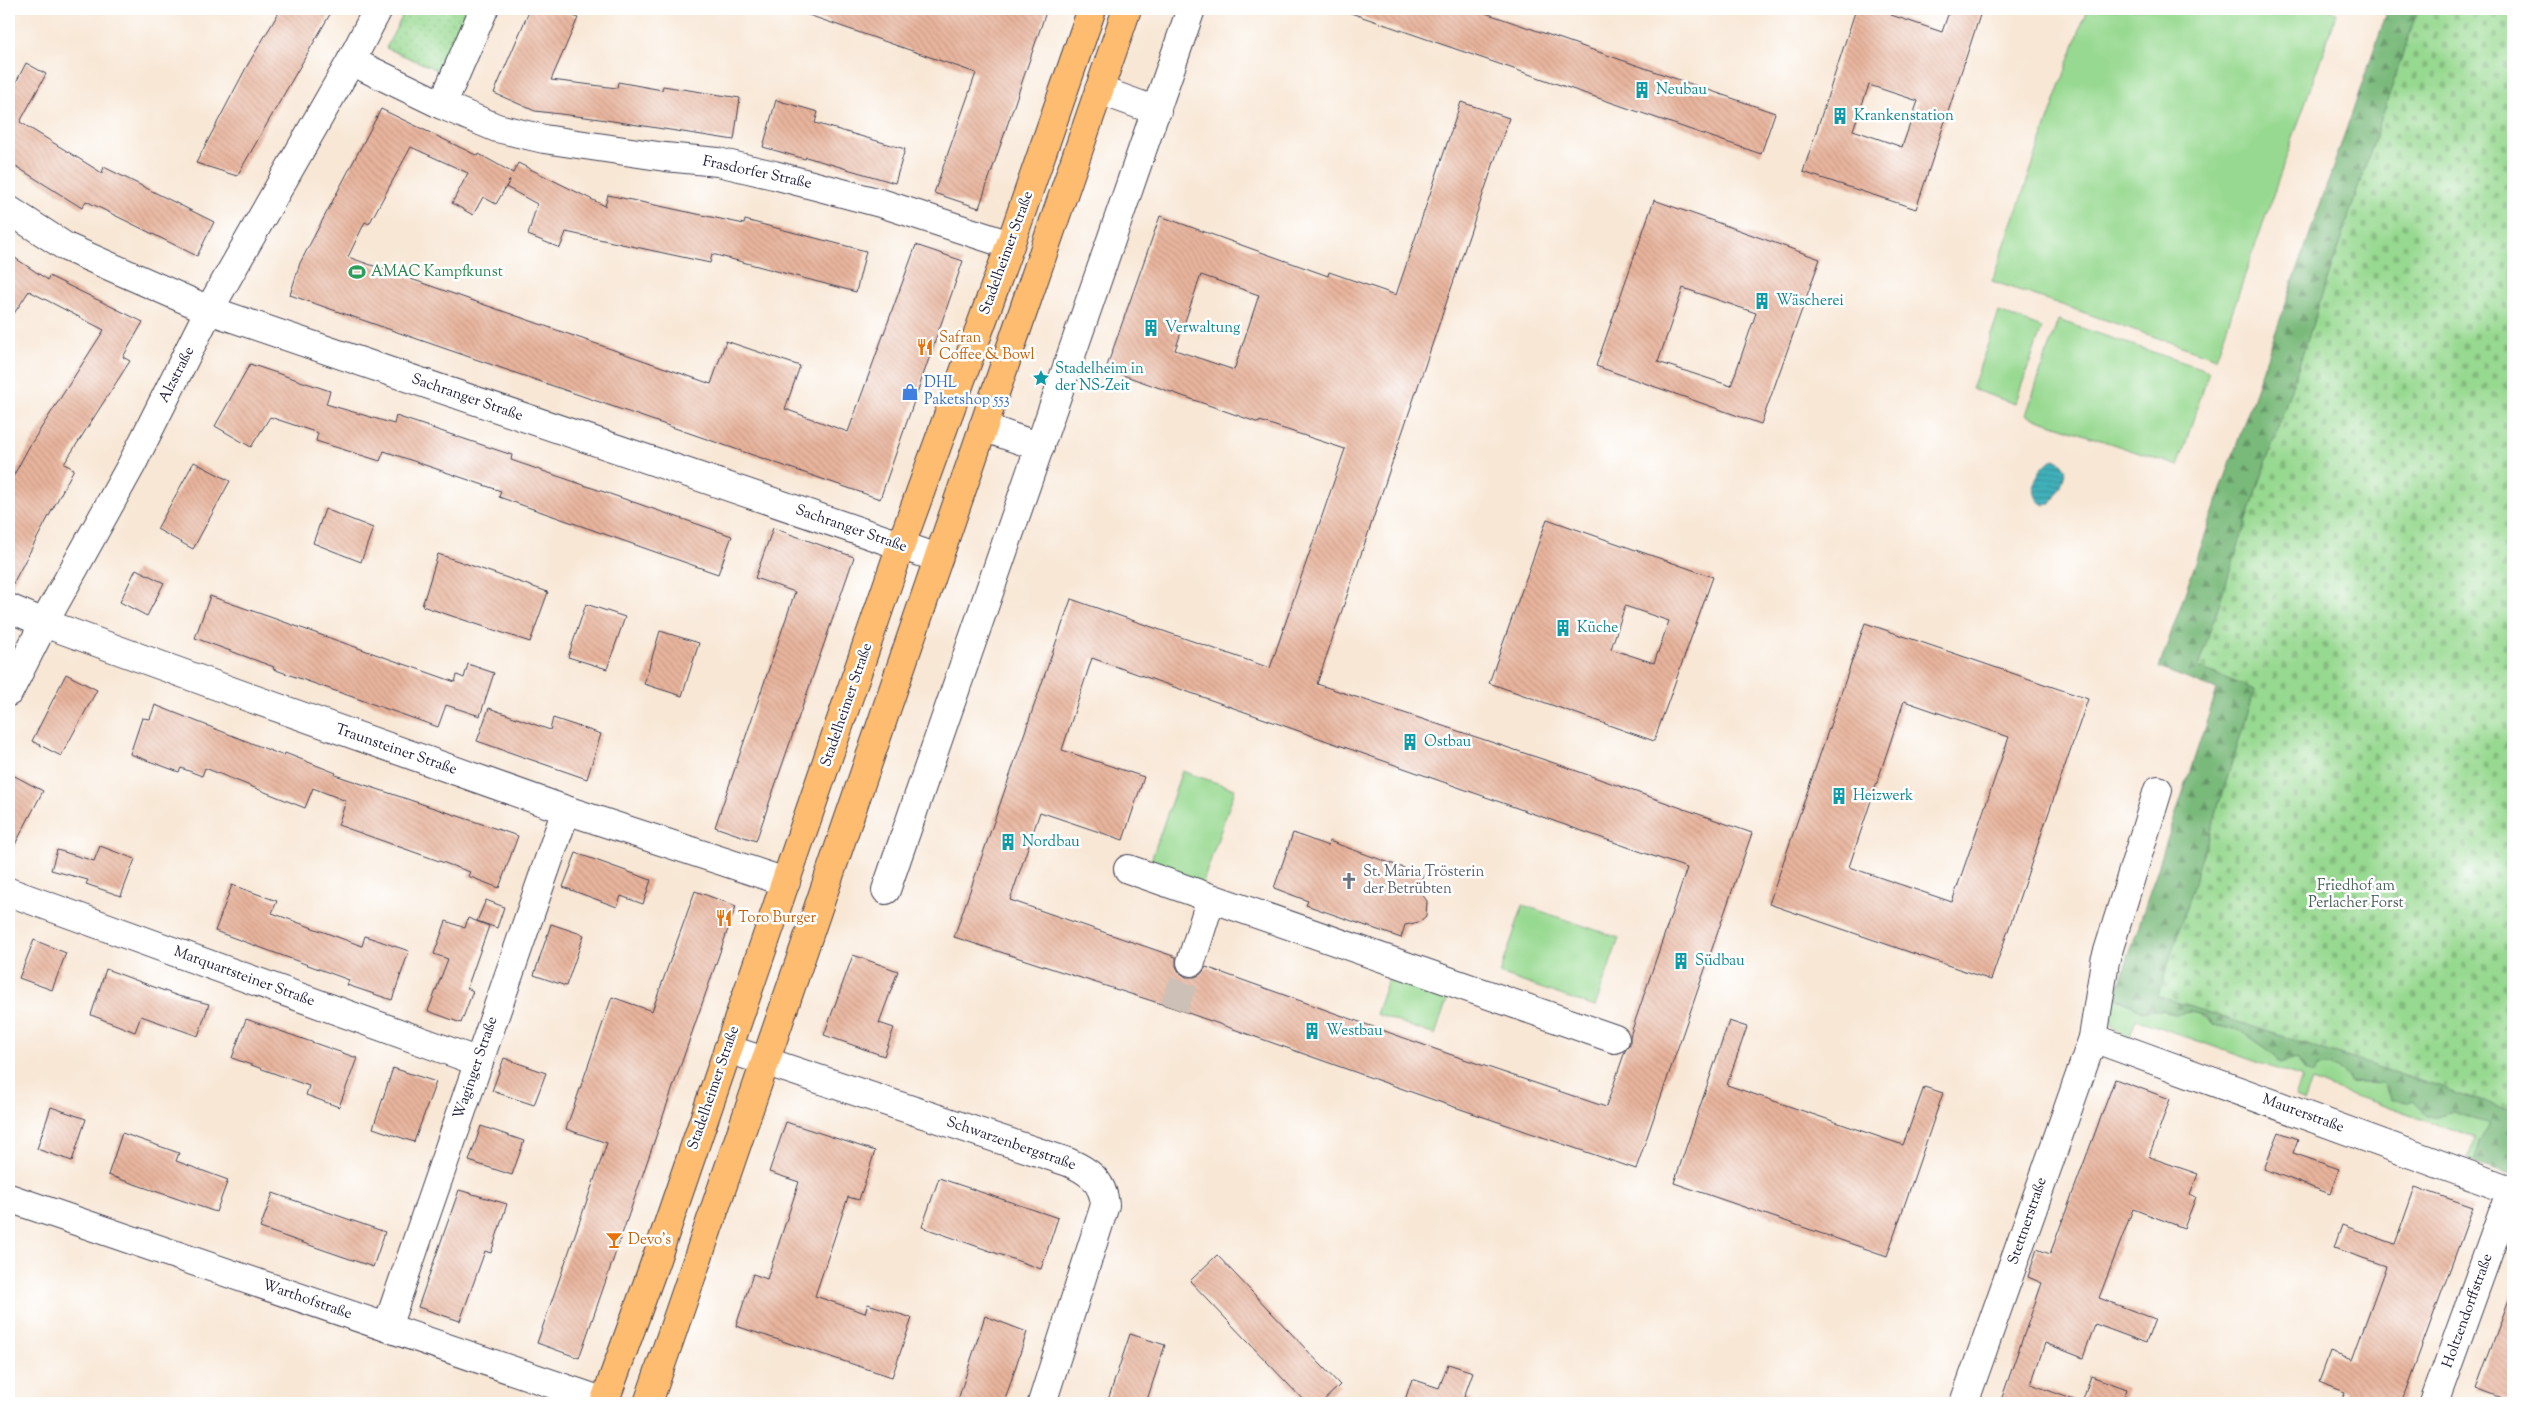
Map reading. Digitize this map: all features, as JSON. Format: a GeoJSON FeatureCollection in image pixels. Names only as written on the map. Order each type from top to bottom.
{"type":"FeatureCollection","features":[{"type":"Feature","properties":{"kind":"main road","name":"Stadelheimer Straße"},"geometry":{"type":"LineString","coordinates":[[604,1402],[652,1271],[901,546],[1010,245],[1092,9]]}},
{"type":"Feature","properties":{"kind":"main road"},"geometry":{"type":"LineString","coordinates":[[648,1403],[1127,9]]}},
{"type":"Feature","properties":{"kind":"street","name":"Alzstraße"},"geometry":{"type":"LineString","coordinates":[[9,692],[44,623],[132,464],[209,310],[351,61],[378,9]]}},
{"type":"Feature","properties":{"kind":"street"},"geometry":{"type":"LineString","coordinates":[[442,105],[484,9]]}},
{"type":"Feature","properties":{"kind":"street"},"geometry":{"type":"LineString","coordinates":[[886,890],[1157,112],[1191,9]]}},
{"type":"Feature","properties":{"kind":"street","name":"Frasdorfer Straße"},"geometry":{"type":"LineString","coordinates":[[351,61],[442,105],[496,128],[544,139],[665,157],[718,162],[884,204],[1010,245]]}},
{"type":"Feature","properties":{"kind":"street"},"geometry":{"type":"LineString","coordinates":[[1099,90],[1157,112]]}},
{"type":"Feature","properties":{"kind":"street","name":"Sachranger Straße"},"geometry":{"type":"LineString","coordinates":[[9,210],[66,247],[209,310],[938,558]]}},
{"type":"Feature","properties":{"kind":"street"},"geometry":{"type":"LineString","coordinates":[[983,427],[1040,447]]}},
{"type":"Feature","properties":{"kind":"street","name":"Traunsteiner Straße"},"geometry":{"type":"LineString","coordinates":[[9,608],[44,623],[566,810],[786,882]]}},
{"type":"Feature","properties":{"kind":"street","name":"Stettnerstraße"},"geometry":{"type":"LineString","coordinates":[[1964,1403],[2093,1038],[2105,961],[2158,790]]}},
{"type":"Feature","properties":{"kind":"street","name":"Waginger Straße"},"geometry":{"type":"LineString","coordinates":[[387,1327],[566,810]]}},
{"type":"Feature","properties":{"kind":"street"},"geometry":{"type":"LineString","coordinates":[[1128,868],[1615,1040]]}},
{"type":"Feature","properties":{"kind":"street","name":"Marquartsteiner Straße"},"geometry":{"type":"LineString","coordinates":[[9,892],[479,1062]]}},
{"type":"Feature","properties":{"kind":"street"},"geometry":{"type":"LineString","coordinates":[[1191,962],[1211,898]]}},
{"type":"Feature","properties":{"kind":"street","name":"Maurerstraße"},"geometry":{"type":"LineString","coordinates":[[2093,1038],[2512,1190]]}},
{"type":"Feature","properties":{"kind":"street","name":"Schwarzenbergstraße"},"geometry":{"type":"LineString","coordinates":[[728,1048],[1068,1162],[1086,1170],[1098,1182],[1104,1192],[1106,1205],[1042,1403]]}},
{"type":"Feature","properties":{"kind":"street","name":"Holtzendorffstraße"},"geometry":{"type":"LineString","coordinates":[[2434,1403],[2512,1190]]}},
{"type":"Feature","properties":{"kind":"street","name":"Warthofstraße"},"geometry":{"type":"LineString","coordinates":[[9,1198],[604,1402]]}},
{"type":"Feature","properties":{"kind":"green space"},"geometry":{"type":"Polygon","coordinates":[[[406,9],[471,9],[442,72],[386,48],[406,9]]]}},
{"type":"Feature","properties":{"kind":"green space"},"geometry":{"type":"Polygon","coordinates":[[[2087,9],[2326,9],[2337,12],[2216,358],[1992,281],[2087,9]]]}},
{"type":"Feature","properties":{"kind":"green space"},"geometry":{"type":"Polygon","coordinates":[[[2388,9],[2418,9],[2198,667],[2255,690],[2158,996],[2513,1111],[2513,1176],[2474,1162],[2479,1142],[2489,1128],[2489,1124],[2454,1111],[2436,1116],[2428,1115],[2412,1100],[2406,1103],[2390,1099],[2387,1088],[2383,1084],[2350,1082],[2345,1074],[2331,1067],[2320,1066],[2316,1068],[2314,1074],[2305,1072],[2297,1058],[2279,1063],[2275,1055],[2239,1030],[2214,1025],[2206,1015],[2190,1012],[2174,1014],[2162,1010],[2142,1011],[2115,997],[2217,690],[2159,668],[2388,9]]]}},
{"type":"Feature","properties":{"kind":"green space","name":"Friedhof am Perlacher Forst"},"geometry":{"type":"Polygon","coordinates":[[[2418,9],[2513,9],[2513,1111],[2158,996],[2255,690],[2198,667],[2418,9]]]}},
{"type":"Feature","properties":{"kind":"green space"},"geometry":{"type":"Polygon","coordinates":[[[1999,312],[2042,328],[2015,404],[1972,389],[1999,312]]]}},
{"type":"Feature","properties":{"kind":"green space"},"geometry":{"type":"Polygon","coordinates":[[[2058,320],[2209,371],[2178,466],[2026,415],[2058,320]]]}},
{"type":"Feature","properties":{"kind":"green space"},"geometry":{"type":"Polygon","coordinates":[[[1182,771],[1235,789],[1202,885],[1149,866],[1182,771]]]}},
{"type":"Feature","properties":{"kind":"green space"},"geometry":{"type":"Polygon","coordinates":[[[1523,905],[1619,938],[1595,1007],[1500,974],[1523,905]]]}},
{"type":"Feature","properties":{"kind":"green space"},"geometry":{"type":"Polygon","coordinates":[[[1390,974],[1449,994],[1435,1035],[1376,1014],[1390,974]]]}},
{"type":"Feature","properties":{"kind":"green space"},"geometry":{"type":"Polygon","coordinates":[[[2115,997],[2142,1011],[2163,1010],[2167,1013],[2187,1012],[2204,1016],[2214,1025],[2239,1030],[2275,1055],[2297,1058],[2305,1072],[2320,1065],[2329,1066],[2343,1072],[2350,1082],[2383,1084],[2388,1093],[2417,1102],[2428,1115],[2436,1116],[2454,1111],[2489,1124],[2489,1128],[2479,1142],[2474,1162],[2468,1159],[2475,1138],[2312,1081],[2304,1101],[2295,1097],[2302,1078],[2136,1019],[2129,1039],[2112,1026],[2110,1017],[2115,997]]]}},
{"type":"Feature","properties":{"kind":"water"},"geometry":{"type":"Polygon","coordinates":[[[2055,459],[2062,463],[2066,469],[2061,486],[2051,504],[2044,505],[2038,501],[2034,488],[2043,467],[2055,459]]]}},
{"type":"Feature","properties":{"kind":"building"},"geometry":{"type":"Polygon","coordinates":[[[281,9],[333,9],[237,176],[196,163],[247,66],[281,9]]]}},
{"type":"Feature","properties":{"kind":"building"},"geometry":{"type":"Polygon","coordinates":[[[530,9],[558,9],[578,18],[551,80],[617,88],[618,82],[662,90],[663,86],[740,98],[734,140],[535,111],[494,93],[530,9]]]}},
{"type":"Feature","properties":{"kind":"building"},"geometry":{"type":"Polygon","coordinates":[[[801,9],[1047,9],[979,208],[934,193],[976,73],[800,12],[801,9]]]}},
{"type":"Feature","properties":{"kind":"building","name":"Neubau"},"geometry":{"type":"Polygon","coordinates":[[[1349,9],[1474,9],[1775,113],[1761,154],[1348,12],[1349,9]]]}},
{"type":"Feature","properties":{"kind":"building","name":"Krankenstation"},"geometry":{"type":"Polygon","coordinates":[[[1856,9],[1893,9],[1891,15],[1942,32],[1950,9],[1982,9],[1916,209],[1803,172],[1856,9]],[[1869,85],[1853,130],[1902,147],[1918,101],[1869,85]]]}},
{"type":"Feature","properties":{"kind":"building"},"geometry":{"type":"Polygon","coordinates":[[[26,63],[46,74],[20,122],[102,173],[104,167],[214,222],[197,256],[86,201],[82,208],[9,162],[9,96],[26,63]]]}},
{"type":"Feature","properties":{"kind":"building"},"geometry":{"type":"Polygon","coordinates":[[[776,100],[818,112],[815,123],[905,149],[895,183],[806,157],[805,159],[763,147],[776,100]]]}},
{"type":"Feature","properties":{"kind":"building"},"geometry":{"type":"Polygon","coordinates":[[[1461,102],[1509,118],[1317,684],[1557,764],[1752,833],[1636,1169],[1174,1008],[954,937],[1071,599],[1270,668],[1345,449],[1260,421],[1259,423],[1106,369],[1160,216],[1328,276],[1329,272],[1396,295],[1461,102]],[[1201,275],[1175,350],[1234,370],[1259,295],[1201,275]],[[1092,658],[1062,750],[1144,777],[1123,840],[1040,812],[1010,900],[1176,957],[1176,966],[1179,972],[1186,977],[1195,977],[1201,974],[1206,967],[1449,1054],[1606,1107],[1625,1051],[1630,1044],[1630,1036],[1687,868],[1092,658]]]}},
{"type":"Feature","properties":{"kind":"building"},"geometry":{"type":"Polygon","coordinates":[[[381,109],[478,156],[479,154],[513,173],[518,163],[605,206],[608,195],[744,224],[745,220],[866,251],[856,292],[712,254],[710,263],[566,232],[560,248],[528,235],[537,204],[506,187],[510,180],[496,204],[483,197],[473,215],[452,203],[468,173],[411,147],[369,224],[365,222],[348,257],[711,384],[726,341],[800,366],[785,409],[848,432],[916,245],[963,261],[880,499],[290,295],[300,263],[381,109]]]}},
{"type":"Feature","properties":{"kind":"building","name":"Wäscherei"},"geometry":{"type":"Polygon","coordinates":[[[1654,200],[1820,259],[1761,424],[1596,366],[1654,200]],[[1683,288],[1658,362],[1731,386],[1756,313],[1683,288]]]}},
{"type":"Feature","properties":{"kind":"building"},"geometry":{"type":"Polygon","coordinates":[[[9,254],[48,280],[49,276],[143,322],[123,357],[130,361],[64,464],[74,469],[9,591],[9,484],[29,447],[104,330],[29,291],[9,321],[9,254]]]}},
{"type":"Feature","properties":{"kind":"building"},"geometry":{"type":"Polygon","coordinates":[[[250,364],[330,391],[326,404],[394,424],[396,416],[512,455],[511,460],[732,536],[718,574],[499,497],[501,491],[384,451],[380,461],[316,441],[318,433],[270,417],[251,447],[215,426],[250,364]]]}},
{"type":"Feature","properties":{"kind":"building"},"geometry":{"type":"Polygon","coordinates":[[[194,462],[230,481],[193,549],[157,529],[194,462]]]}},
{"type":"Feature","properties":{"kind":"building"},"geometry":{"type":"Polygon","coordinates":[[[325,509],[373,528],[361,562],[313,543],[325,509]]]}},
{"type":"Feature","properties":{"kind":"building","name":"Küche"},"geometry":{"type":"Polygon","coordinates":[[[1547,519],[1713,577],[1654,741],[1489,683],[1547,519]],[[1625,606],[1611,649],[1654,663],[1669,621],[1625,606]]]}},
{"type":"Feature","properties":{"kind":"building"},"geometry":{"type":"Polygon","coordinates":[[[773,528],[854,557],[756,841],[715,827],[795,592],[755,578],[773,528]]]}},
{"type":"Feature","properties":{"kind":"building"},"geometry":{"type":"Polygon","coordinates":[[[438,554],[548,592],[530,642],[422,606],[438,554]]]}},
{"type":"Feature","properties":{"kind":"building"},"geometry":{"type":"Polygon","coordinates":[[[136,569],[164,583],[147,616],[120,602],[136,569]]]}},
{"type":"Feature","properties":{"kind":"building"},"geometry":{"type":"Polygon","coordinates":[[[210,596],[455,682],[457,675],[464,678],[468,664],[494,673],[480,716],[446,705],[438,727],[273,669],[274,667],[195,638],[210,596]]]}},
{"type":"Feature","properties":{"kind":"building"},"geometry":{"type":"Polygon","coordinates":[[[586,604],[625,617],[607,669],[568,657],[586,604]]]}},
{"type":"Feature","properties":{"kind":"building"},"geometry":{"type":"Polygon","coordinates":[[[1865,623],[2088,699],[1991,980],[1769,904],[1865,623]],[[1904,701],[1849,867],[1952,902],[2009,737],[1904,701]]]}},
{"type":"Feature","properties":{"kind":"building"},"geometry":{"type":"Polygon","coordinates":[[[660,631],[699,643],[682,696],[644,684],[660,631]]]}},
{"type":"Feature","properties":{"kind":"building"},"geometry":{"type":"Polygon","coordinates":[[[66,674],[97,690],[61,756],[32,741],[66,674]]]}},
{"type":"Feature","properties":{"kind":"building"},"geometry":{"type":"Polygon","coordinates":[[[155,705],[284,756],[285,753],[336,773],[335,775],[518,836],[499,888],[468,876],[470,872],[338,825],[346,801],[313,788],[305,808],[205,768],[202,776],[181,768],[179,772],[130,754],[142,718],[150,719],[155,705]]]}},
{"type":"Feature","properties":{"kind":"building"},"geometry":{"type":"Polygon","coordinates":[[[489,708],[550,730],[553,718],[601,734],[587,779],[477,741],[489,708]]]}},
{"type":"Feature","properties":{"kind":"building"},"geometry":{"type":"Polygon","coordinates":[[[9,773],[43,791],[9,856],[9,773]]]}},
{"type":"Feature","properties":{"kind":"building","name":"St. Maria Trösterin der Betrübten"},"geometry":{"type":"Polygon","coordinates":[[[1293,833],[1328,846],[1329,841],[1423,875],[1418,889],[1427,901],[1426,916],[1419,922],[1405,925],[1401,938],[1306,905],[1308,901],[1274,888],[1293,833]]]}},
{"type":"Feature","properties":{"kind":"building"},"geometry":{"type":"Polygon","coordinates":[[[100,846],[135,859],[121,896],[86,884],[88,880],[51,870],[57,850],[94,861],[100,846]]]}},
{"type":"Feature","properties":{"kind":"building"},"geometry":{"type":"Polygon","coordinates":[[[576,853],[651,880],[643,904],[621,896],[617,907],[563,887],[576,853]]]}},
{"type":"Feature","properties":{"kind":"building"},"geometry":{"type":"Polygon","coordinates":[[[232,885],[277,901],[272,913],[362,946],[365,936],[409,951],[392,1000],[347,985],[349,980],[215,931],[232,885]]]}},
{"type":"Feature","properties":{"kind":"building"},"geometry":{"type":"Polygon","coordinates":[[[695,891],[736,906],[579,1358],[537,1343],[607,1143],[566,1129],[612,997],[652,1011],[695,891]]]}},
{"type":"Feature","properties":{"kind":"building"},"geometry":{"type":"Polygon","coordinates":[[[486,900],[504,907],[497,928],[477,921],[486,900]]]}},
{"type":"Feature","properties":{"kind":"building"},"geometry":{"type":"Polygon","coordinates":[[[468,918],[489,926],[467,988],[473,991],[461,1023],[428,1011],[448,959],[434,954],[446,921],[465,928],[468,918]]]}},
{"type":"Feature","properties":{"kind":"building"},"geometry":{"type":"Polygon","coordinates":[[[551,924],[584,935],[566,986],[534,975],[551,924]]]}},
{"type":"Feature","properties":{"kind":"building"},"geometry":{"type":"Polygon","coordinates":[[[34,940],[66,953],[52,990],[19,978],[34,940]]]}},
{"type":"Feature","properties":{"kind":"building"},"geometry":{"type":"Polygon","coordinates":[[[853,955],[898,971],[879,1023],[894,1028],[884,1056],[824,1035],[853,955]]]}},
{"type":"Feature","properties":{"kind":"building"},"geometry":{"type":"Polygon","coordinates":[[[106,969],[178,996],[209,1004],[198,1036],[141,1016],[135,1032],[91,1015],[106,969]]]}},
{"type":"Feature","properties":{"kind":"building"},"geometry":{"type":"Polygon","coordinates":[[[246,1019],[357,1058],[339,1107],[306,1095],[309,1086],[232,1058],[246,1019]]]}},
{"type":"Feature","properties":{"kind":"building"},"geometry":{"type":"Polygon","coordinates":[[[1729,1021],[1747,1027],[1727,1085],[1903,1145],[1924,1087],[1943,1093],[1887,1256],[1674,1183],[1729,1021]]]}},
{"type":"Feature","properties":{"kind":"building"},"geometry":{"type":"Polygon","coordinates":[[[504,1058],[546,1073],[534,1105],[492,1091],[504,1058]]]}},
{"type":"Feature","properties":{"kind":"building"},"geometry":{"type":"Polygon","coordinates":[[[393,1068],[436,1082],[414,1142],[373,1128],[393,1068]]]}},
{"type":"Feature","properties":{"kind":"building"},"geometry":{"type":"Polygon","coordinates":[[[2115,1079],[2170,1099],[2149,1157],[2198,1174],[2190,1194],[2196,1197],[2184,1228],[2133,1209],[2099,1298],[2155,1319],[2146,1343],[2095,1324],[2083,1358],[2045,1343],[2031,1384],[2077,1401],[2077,1403],[2000,1403],[2042,1283],[2028,1277],[2037,1249],[2050,1254],[2115,1079]]]}},
{"type":"Feature","properties":{"kind":"building"},"geometry":{"type":"Polygon","coordinates":[[[51,1107],[86,1119],[72,1161],[37,1149],[51,1107]]]}},
{"type":"Feature","properties":{"kind":"building"},"geometry":{"type":"Polygon","coordinates":[[[786,1122],[875,1151],[859,1200],[848,1197],[815,1296],[865,1313],[868,1304],[912,1318],[892,1377],[736,1326],[753,1274],[767,1279],[799,1182],[769,1172],[786,1122]]]}},
{"type":"Feature","properties":{"kind":"building"},"geometry":{"type":"Polygon","coordinates":[[[481,1126],[524,1141],[512,1175],[469,1161],[481,1126]]]}},
{"type":"Feature","properties":{"kind":"building"},"geometry":{"type":"Polygon","coordinates":[[[2279,1132],[2298,1139],[2293,1153],[2339,1169],[2330,1194],[2264,1169],[2279,1132]]]}},
{"type":"Feature","properties":{"kind":"building"},"geometry":{"type":"Polygon","coordinates":[[[122,1133],[179,1153],[176,1161],[228,1180],[216,1212],[108,1175],[122,1133]]]}},
{"type":"Feature","properties":{"kind":"building"},"geometry":{"type":"Polygon","coordinates":[[[939,1178],[1058,1218],[1041,1269],[922,1227],[939,1178]]]}},
{"type":"Feature","properties":{"kind":"building"},"geometry":{"type":"Polygon","coordinates":[[[2415,1187],[2473,1207],[2401,1403],[2341,1403],[2345,1392],[2319,1382],[2330,1352],[2352,1360],[2386,1266],[2334,1248],[2342,1225],[2395,1244],[2415,1187]]]}},
{"type":"Feature","properties":{"kind":"building"},"geometry":{"type":"Polygon","coordinates":[[[459,1190],[507,1204],[491,1253],[485,1251],[460,1321],[418,1307],[459,1190]]]}},
{"type":"Feature","properties":{"kind":"building"},"geometry":{"type":"Polygon","coordinates":[[[273,1193],[385,1232],[373,1267],[260,1228],[273,1193]]]}},
{"type":"Feature","properties":{"kind":"building"},"geometry":{"type":"Polygon","coordinates":[[[1217,1255],[1340,1385],[1321,1403],[1306,1403],[1190,1281],[1217,1255]]]}},
{"type":"Feature","properties":{"kind":"building"},"geometry":{"type":"Polygon","coordinates":[[[2511,1294],[2513,1294],[2513,1402],[2476,1388],[2511,1294]]]}},
{"type":"Feature","properties":{"kind":"building"},"geometry":{"type":"Polygon","coordinates":[[[985,1316],[1027,1332],[1004,1403],[957,1403],[985,1316]]]}},
{"type":"Feature","properties":{"kind":"building"},"geometry":{"type":"Polygon","coordinates":[[[1130,1334],[1165,1345],[1146,1403],[1107,1403],[1130,1334]]]}},
{"type":"Feature","properties":{"kind":"building"},"geometry":{"type":"Polygon","coordinates":[[[1448,1364],[1473,1372],[1464,1397],[1473,1400],[1472,1403],[1404,1403],[1412,1379],[1439,1388],[1448,1364]]]}},
{"type":"Feature","properties":{"kind":"building"},"geometry":{"type":"Polygon","coordinates":[[[2091,1376],[2127,1389],[2122,1403],[2082,1403],[2091,1376]]]}},
{"type":"Feature","properties":{"kind":"tunnel"},"geometry":{"type":"LineString","coordinates":[[1174,1008],[1191,962]]}},
{"type":"Feature","properties":{"kind":"place","name":"Neubau"},"geometry":{"type":"Point","coordinates":[1642,90]}},
{"type":"Feature","properties":{"kind":"place","name":"Krankenstation"},"geometry":{"type":"Point","coordinates":[1840,116]}},
{"type":"Feature","properties":{"kind":"place","name":"AMAC Kampfkunst"},"geometry":{"type":"Point","coordinates":[357,272]}},
{"type":"Feature","properties":{"kind":"place","name":"Wäscherei"},"geometry":{"type":"Point","coordinates":[1762,301]}},
{"type":"Feature","properties":{"kind":"place","name":"Verwaltung"},"geometry":{"type":"Point","coordinates":[1151,328]}},
{"type":"Feature","properties":{"kind":"place","name":"Safran Coffee & Bowl"},"geometry":{"type":"Point","coordinates":[925,347]}},
{"type":"Feature","properties":{"kind":"place","name":"Stadelheim in der NS-Zeit"},"geometry":{"type":"Point","coordinates":[1041,378]}},
{"type":"Feature","properties":{"kind":"place","name":"DHL Paketshop 553"},"geometry":{"type":"Point","coordinates":[910,392]}},
{"type":"Feature","properties":{"kind":"place","name":"Küche"},"geometry":{"type":"Point","coordinates":[1563,628]}},
{"type":"Feature","properties":{"kind":"place","name":"Ostbau"},"geometry":{"type":"Point","coordinates":[1410,742]}},
{"type":"Feature","properties":{"kind":"place","name":"Heizwerk"},"geometry":{"type":"Point","coordinates":[1839,796]}},
{"type":"Feature","properties":{"kind":"place","name":"Nordbau"},"geometry":{"type":"Point","coordinates":[1008,842]}},
{"type":"Feature","properties":{"kind":"place","name":"St. Maria Trösterin der Betrübten"},"geometry":{"type":"Point","coordinates":[1349,881]}},
{"type":"Feature","properties":{"kind":"place","name":"Toro Burger"},"geometry":{"type":"Point","coordinates":[724,918]}},
{"type":"Feature","properties":{"kind":"place","name":"Südbau"},"geometry":{"type":"Point","coordinates":[1681,961]}},
{"type":"Feature","properties":{"kind":"place","name":"Westbau"},"geometry":{"type":"Point","coordinates":[1312,1031]}},
{"type":"Feature","properties":{"kind":"place","name":"Devo's"},"geometry":{"type":"Point","coordinates":[614,1240]}}]}
